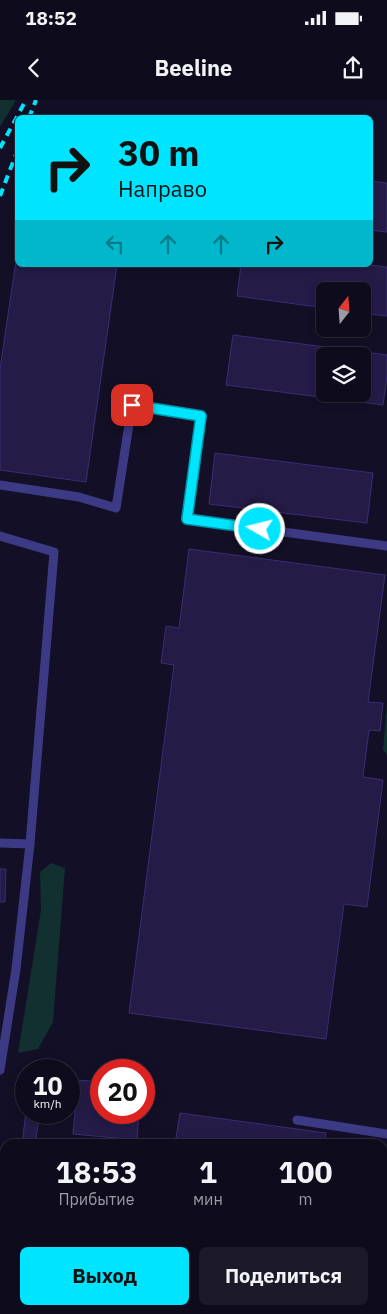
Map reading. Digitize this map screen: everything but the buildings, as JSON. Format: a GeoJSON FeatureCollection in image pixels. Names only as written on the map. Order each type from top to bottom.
{"type":"FeatureCollection","features":[{"type":"Feature","properties":{"kind":"lane"},"geometry":{"type":"LineString","coordinates":[[0,485],[79,497],[116,508],[132,405],[201,416],[187,519],[387,546]]}},
{"type":"Feature","properties":{"kind":"lane"},"geometry":{"type":"LineString","coordinates":[[0,536],[54,552],[30,844],[16,968],[0,1070]]}},
{"type":"Feature","properties":{"kind":"lane"},"geometry":{"type":"LineString","coordinates":[[0,843],[30,844]]}},
{"type":"Feature","properties":{"kind":"lane"},"geometry":{"type":"LineString","coordinates":[[298,1120],[387,1134]]}},
{"type":"Feature","properties":{"kind":"green space"},"geometry":{"type":"Polygon","coordinates":[[[0,100],[16,100],[0,127],[0,100]]]}},
{"type":"Feature","properties":{"kind":"green space"},"geometry":{"type":"Polygon","coordinates":[[[387,703],[387,755],[383,750],[387,703]]]}},
{"type":"Feature","properties":{"kind":"green space"},"geometry":{"type":"Polygon","coordinates":[[[51,863],[65,868],[53,1022],[38,1049],[18,1053],[41,910],[40,872],[51,863]]]}},
{"type":"Feature","properties":{"kind":"railway"},"geometry":{"type":"LineString","coordinates":[[18,115],[26,100]]}},
{"type":"Feature","properties":{"kind":"railway"},"geometry":{"type":"LineString","coordinates":[[30,115],[36,100]]}},
{"type":"Feature","properties":{"kind":"railway"},"geometry":{"type":"LineString","coordinates":[[0,148],[15,120]]}},
{"type":"Feature","properties":{"kind":"railway"},"geometry":{"type":"LineString","coordinates":[[0,196],[15,157]]}},
{"type":"Feature","properties":{"kind":"route"},"geometry":{"type":"LineString","coordinates":[[132,405],[201,416],[187,519],[260,529]]}}]}
